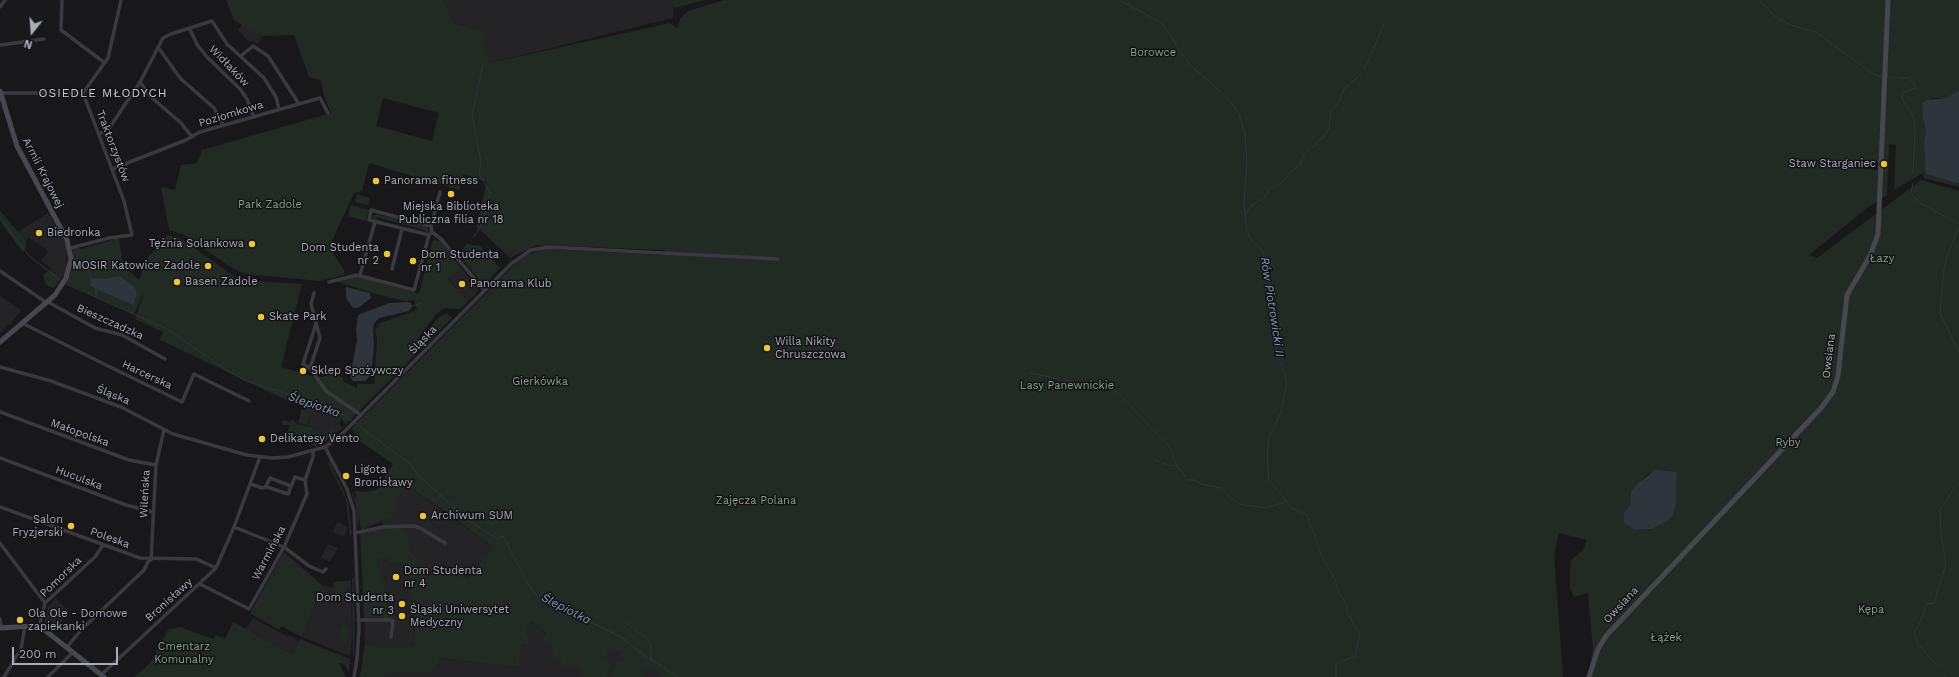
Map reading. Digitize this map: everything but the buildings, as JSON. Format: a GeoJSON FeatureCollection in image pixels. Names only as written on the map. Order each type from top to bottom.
{"type":"FeatureCollection","features":[{"type":"Feature","properties":{"kind":"street"},"geometry":{"type":"LineString","coordinates":[[62,0],[62,30],[105,62]]}},
{"type":"Feature","properties":{"kind":"street"},"geometry":{"type":"LineString","coordinates":[[0,94],[84,93],[108,58],[121,0]]}},
{"type":"Feature","properties":{"kind":"street","name":"Owsiana"},"geometry":{"type":"LineString","coordinates":[[1589,677],[1598,649],[1606,636],[1821,408],[1833,392],[1838,376],[1847,295],[1870,256],[1878,234],[1888,0]]}},
{"type":"Feature","properties":{"kind":"street"},"geometry":{"type":"LineString","coordinates":[[0,7],[3,2]]}},
{"type":"Feature","properties":{"kind":"street"},"geometry":{"type":"LineString","coordinates":[[99,134],[108,130],[140,82],[164,38],[212,21],[227,44],[242,56],[270,86],[279,109]]}},
{"type":"Feature","properties":{"kind":"street","name":"Widłaków"},"geometry":{"type":"LineString","coordinates":[[189,28],[198,46],[207,57],[240,89],[247,99],[254,117]]}},
{"type":"Feature","properties":{"kind":"street"},"geometry":{"type":"LineString","coordinates":[[0,45],[44,39]]}},
{"type":"Feature","properties":{"kind":"street"},"geometry":{"type":"LineString","coordinates":[[242,56],[253,46],[268,56],[299,104]]}},
{"type":"Feature","properties":{"kind":"street"},"geometry":{"type":"LineString","coordinates":[[158,47],[180,78],[214,108],[223,125]]}},
{"type":"Feature","properties":{"kind":"street"},"geometry":{"type":"LineString","coordinates":[[140,82],[150,96],[181,123],[192,137]]}},
{"type":"Feature","properties":{"kind":"street","name":"Traktorzystów"},"geometry":{"type":"LineString","coordinates":[[70,248],[108,238],[132,235],[124,201],[84,93]]}},
{"type":"Feature","properties":{"kind":"street","name":"Armii Krajowej"},"geometry":{"type":"LineString","coordinates":[[0,94],[17,146],[70,248]]}},
{"type":"Feature","properties":{"kind":"street","name":"Poziomkowa"},"geometry":{"type":"LineString","coordinates":[[112,169],[192,137],[200,132],[320,98],[328,113]]}},
{"type":"Feature","properties":{"kind":"street"},"geometry":{"type":"LineString","coordinates":[[440,192],[431,226],[432,232],[441,239],[484,290]]}},
{"type":"Feature","properties":{"kind":"street"},"geometry":{"type":"LineString","coordinates":[[428,235],[369,220],[371,210],[431,226]]}},
{"type":"Feature","properties":{"kind":"street"},"geometry":{"type":"LineString","coordinates":[[359,275],[375,222]]}},
{"type":"Feature","properties":{"kind":"street"},"geometry":{"type":"LineString","coordinates":[[392,269],[402,229]]}},
{"type":"Feature","properties":{"kind":"street"},"geometry":{"type":"LineString","coordinates":[[329,282],[359,275],[414,290],[428,235],[432,232]]}},
{"type":"Feature","properties":{"kind":"street","name":"Śląska"},"geometry":{"type":"LineString","coordinates":[[0,367],[51,380],[121,407],[164,430],[244,454],[260,457],[288,457],[325,447],[351,426],[518,257],[537,248],[548,247],[778,259]]}},
{"type":"Feature","properties":{"kind":"street"},"geometry":{"type":"LineString","coordinates":[[0,342],[48,303],[60,289],[66,278],[71,263],[70,248]]}},
{"type":"Feature","properties":{"kind":"street","name":"Bieszczadzka"},"geometry":{"type":"LineString","coordinates":[[0,271],[48,303],[95,328],[122,335],[165,359]]}},
{"type":"Feature","properties":{"kind":"street"},"geometry":{"type":"LineString","coordinates":[[310,368],[320,338],[311,304],[314,293]]}},
{"type":"Feature","properties":{"kind":"street","name":"Harcerska"},"geometry":{"type":"LineString","coordinates":[[22,323],[182,402],[194,374],[249,401]]}},
{"type":"Feature","properties":{"kind":"street"},"geometry":{"type":"LineString","coordinates":[[316,324],[303,364],[310,368],[326,391],[361,415]]}},
{"type":"Feature","properties":{"kind":"street","name":"Małopolska"},"geometry":{"type":"LineString","coordinates":[[0,412],[129,460],[156,465]]}},
{"type":"Feature","properties":{"kind":"street","name":"Wileńska"},"geometry":{"type":"LineString","coordinates":[[150,560],[156,465],[164,430]]}},
{"type":"Feature","properties":{"kind":"street"},"geometry":{"type":"LineString","coordinates":[[325,447],[351,498],[354,511],[358,620],[358,649],[354,677]]}},
{"type":"Feature","properties":{"kind":"street","name":"Warmińska"},"geometry":{"type":"LineString","coordinates":[[200,584],[249,610],[284,548],[307,494],[305,480],[314,456],[313,451]]}},
{"type":"Feature","properties":{"kind":"street","name":"Bronisławy"},"geometry":{"type":"LineString","coordinates":[[102,676],[216,568],[234,527],[260,457]]}},
{"type":"Feature","properties":{"kind":"street","name":"Huculska"},"geometry":{"type":"LineString","coordinates":[[0,458],[126,505],[153,512]]}},
{"type":"Feature","properties":{"kind":"street"},"geometry":{"type":"LineString","coordinates":[[251,484],[262,488],[266,486],[288,494],[294,477],[305,480]]}},
{"type":"Feature","properties":{"kind":"street"},"geometry":{"type":"LineString","coordinates":[[266,486],[270,478],[291,486]]}},
{"type":"Feature","properties":{"kind":"street","name":"Poleska"},"geometry":{"type":"LineString","coordinates":[[0,507],[103,545],[150,560],[193,559],[216,568]]}},
{"type":"Feature","properties":{"kind":"street"},"geometry":{"type":"LineString","coordinates":[[355,533],[383,527],[414,526],[445,543]]}},
{"type":"Feature","properties":{"kind":"street"},"geometry":{"type":"LineString","coordinates":[[234,527],[284,548],[308,566],[323,572],[326,569]]}},
{"type":"Feature","properties":{"kind":"street"},"geometry":{"type":"LineString","coordinates":[[0,543],[46,603]]}},
{"type":"Feature","properties":{"kind":"street","name":"Pomorska"},"geometry":{"type":"LineString","coordinates":[[39,627],[46,603],[95,557],[103,545]]}},
{"type":"Feature","properties":{"kind":"street"},"geometry":{"type":"LineString","coordinates":[[67,647],[82,629],[144,570],[150,560]]}},
{"type":"Feature","properties":{"kind":"street"},"geometry":{"type":"LineString","coordinates":[[0,619],[1,628],[25,626],[39,627],[67,647],[102,676]]}},
{"type":"Feature","properties":{"kind":"street"},"geometry":{"type":"LineString","coordinates":[[358,620],[392,621],[391,637]]}},
{"type":"Feature","properties":{"kind":"street"},"geometry":{"type":"LineString","coordinates":[[4,677],[21,649],[25,626]]}},
{"type":"Feature","properties":{"kind":"street"},"geometry":{"type":"LineString","coordinates":[[48,677],[73,652]]}},
{"type":"Feature","properties":{"kind":"shaded area"},"geometry":{"type":"Polygon","coordinates":[[[444,0],[674,0],[673,18],[489,63],[482,30],[453,23],[444,0]]]}},
{"type":"Feature","properties":{"kind":"shaded area"},"geometry":{"type":"Polygon","coordinates":[[[243,24],[262,36],[259,43],[248,41],[238,30],[243,24]]]}},
{"type":"Feature","properties":{"kind":"shaded area"},"geometry":{"type":"Polygon","coordinates":[[[1959,90],[1959,183],[1957,183],[1926,174],[1924,143],[1926,130],[1923,119],[1922,103],[1927,100],[1946,98],[1959,90]]]}},
{"type":"Feature","properties":{"kind":"shaded area"},"geometry":{"type":"Polygon","coordinates":[[[48,213],[64,240],[66,248],[67,267],[65,275],[61,278],[50,270],[51,269],[41,260],[48,253],[46,249],[29,238],[26,241],[17,232],[48,213]]]}},
{"type":"Feature","properties":{"kind":"shaded area"},"geometry":{"type":"Polygon","coordinates":[[[461,268],[478,288],[476,294],[468,301],[448,278],[461,268]]]}},
{"type":"Feature","properties":{"kind":"shaded area"},"geometry":{"type":"Polygon","coordinates":[[[120,276],[135,288],[137,294],[133,305],[90,286],[91,279],[105,279],[120,276]]]}},
{"type":"Feature","properties":{"kind":"shaded area"},"geometry":{"type":"Polygon","coordinates":[[[346,287],[370,293],[371,298],[358,308],[353,308],[346,298],[346,287]]]}},
{"type":"Feature","properties":{"kind":"shaded area"},"geometry":{"type":"Polygon","coordinates":[[[0,296],[21,310],[10,325],[8,324],[0,334],[0,296]]]}},
{"type":"Feature","properties":{"kind":"shaded area"},"geometry":{"type":"Polygon","coordinates":[[[408,302],[411,303],[412,307],[409,311],[379,318],[375,322],[373,327],[374,347],[371,375],[365,381],[353,381],[350,376],[357,341],[356,329],[358,315],[389,303],[408,302]]]}},
{"type":"Feature","properties":{"kind":"shaded area"},"geometry":{"type":"Polygon","coordinates":[[[313,405],[338,415],[341,419],[337,429],[325,435],[317,432],[318,429],[307,426],[313,405]]]}},
{"type":"Feature","properties":{"kind":"shaded area"},"geometry":{"type":"Polygon","coordinates":[[[1654,469],[1677,472],[1676,503],[1673,515],[1668,521],[1652,529],[1636,530],[1624,523],[1624,513],[1631,504],[1631,491],[1654,469]]]}},
{"type":"Feature","properties":{"kind":"shaded area"},"geometry":{"type":"Polygon","coordinates":[[[408,486],[493,547],[467,579],[441,567],[435,575],[424,570],[426,565],[409,551],[409,540],[390,528],[383,527],[382,521],[391,519],[402,491],[408,486]]]}},
{"type":"Feature","properties":{"kind":"shaded area"},"geometry":{"type":"Polygon","coordinates":[[[337,522],[348,527],[344,537],[333,532],[337,522]]]}},
{"type":"Feature","properties":{"kind":"shaded area"},"geometry":{"type":"Polygon","coordinates":[[[328,544],[338,548],[330,562],[321,558],[328,544]]]}},
{"type":"Feature","properties":{"kind":"shaded area","name":"Śląski Uniwersytet Medyczny"},"geometry":{"type":"Polygon","coordinates":[[[386,557],[390,563],[406,565],[415,614],[415,628],[412,646],[439,658],[518,667],[523,644],[528,645],[529,640],[526,629],[532,621],[546,633],[542,639],[605,643],[661,677],[360,677],[365,645],[364,618],[389,617],[387,594],[377,561],[386,557]]]}},
{"type":"Feature","properties":{"kind":"shaded area"},"geometry":{"type":"Polygon","coordinates":[[[351,580],[352,638],[350,656],[302,637],[322,585],[333,588],[334,582],[351,580]]]}},
{"type":"Feature","properties":{"kind":"shaded area"},"geometry":{"type":"Polygon","coordinates":[[[56,598],[69,612],[54,631],[44,624],[48,607],[56,598]]]}},
{"type":"Feature","properties":{"kind":"shaded area"},"geometry":{"type":"Polygon","coordinates":[[[253,618],[288,637],[289,635],[299,641],[292,654],[246,629],[253,618]]]}},
{"type":"Feature","properties":{"kind":"green space","name":"Lasy Panewnickie"},"geometry":{"type":"Polygon","coordinates":[[[226,0],[444,0],[453,23],[482,30],[489,63],[670,23],[677,28],[680,19],[688,11],[724,0],[1959,0],[1959,90],[1946,98],[1933,98],[1922,103],[1923,119],[1926,130],[1926,174],[1959,183],[1959,187],[1924,178],[1923,173],[1894,190],[1896,145],[1889,144],[1887,195],[1867,208],[1809,255],[1817,258],[1921,180],[1959,191],[1959,677],[1588,677],[1593,649],[1588,593],[1574,597],[1570,588],[1570,561],[1583,550],[1587,540],[1559,533],[1554,555],[1563,677],[661,677],[646,668],[643,677],[611,677],[614,664],[616,665],[618,660],[622,661],[623,659],[619,657],[621,652],[608,648],[604,660],[612,663],[606,668],[609,672],[607,677],[580,677],[582,671],[579,666],[567,664],[562,667],[561,660],[552,659],[554,646],[542,640],[546,633],[532,621],[526,629],[529,640],[528,645],[523,644],[518,667],[439,658],[436,670],[416,673],[395,672],[381,677],[360,677],[365,645],[412,646],[415,628],[415,614],[406,565],[390,563],[386,557],[377,561],[387,594],[389,618],[364,618],[360,533],[383,527],[404,529],[409,540],[409,551],[426,565],[425,571],[434,574],[441,567],[467,579],[493,547],[408,486],[402,491],[391,519],[382,521],[361,530],[359,515],[359,527],[358,526],[356,505],[350,487],[357,501],[355,491],[367,492],[378,489],[393,464],[358,440],[352,428],[521,258],[528,254],[544,249],[552,249],[665,255],[665,250],[537,245],[510,258],[476,226],[487,182],[463,174],[459,190],[369,163],[362,191],[354,193],[329,247],[344,270],[344,275],[320,281],[245,274],[231,267],[184,235],[169,230],[161,187],[175,190],[181,165],[197,163],[202,150],[331,113],[324,96],[321,80],[309,77],[294,35],[262,36],[234,20],[226,0]],[[383,98],[376,126],[432,141],[439,113],[383,98]],[[1864,160],[1864,169],[1877,170],[1878,161],[1864,160]],[[1654,469],[1631,491],[1631,504],[1628,509],[1636,530],[1652,529],[1668,521],[1673,515],[1676,503],[1677,472],[1654,469]]]}},
{"type":"Feature","properties":{"kind":"green space"},"geometry":{"type":"Polygon","coordinates":[[[674,0],[705,0],[674,8],[674,0]]]}},
{"type":"Feature","properties":{"kind":"green space"},"geometry":{"type":"Polygon","coordinates":[[[357,194],[370,198],[368,205],[355,202],[357,194]]]}},
{"type":"Feature","properties":{"kind":"green space"},"geometry":{"type":"Polygon","coordinates":[[[351,205],[369,210],[366,221],[348,216],[351,205]]]}},
{"type":"Feature","properties":{"kind":"green space"},"geometry":{"type":"Polygon","coordinates":[[[0,211],[26,241],[26,246],[23,253],[0,221],[0,211]]]}},
{"type":"Feature","properties":{"kind":"green space"},"geometry":{"type":"Polygon","coordinates":[[[376,214],[427,227],[429,231],[427,233],[424,230],[377,217],[376,220],[373,219],[372,216],[376,214]]]}},
{"type":"Feature","properties":{"kind":"green space"},"geometry":{"type":"Polygon","coordinates":[[[167,235],[180,238],[235,277],[255,281],[302,284],[281,367],[312,376],[322,377],[332,374],[342,377],[344,382],[357,388],[357,384],[374,384],[377,339],[375,330],[380,323],[417,310],[414,300],[405,301],[380,295],[335,281],[358,276],[419,294],[433,240],[440,241],[461,268],[448,279],[468,301],[460,309],[445,308],[437,313],[418,338],[415,355],[346,424],[338,415],[313,405],[307,425],[298,423],[303,405],[280,397],[160,340],[163,332],[135,319],[144,292],[134,314],[66,283],[73,265],[72,249],[78,247],[81,249],[119,238],[122,260],[129,271],[139,280],[148,257],[163,242],[167,235]]]}},
{"type":"Feature","properties":{"kind":"green space"},"geometry":{"type":"Polygon","coordinates":[[[467,244],[480,246],[500,268],[484,286],[459,254],[467,244]]]}},
{"type":"Feature","properties":{"kind":"green space"},"geometry":{"type":"Polygon","coordinates":[[[50,270],[61,278],[54,288],[46,285],[43,275],[50,270]]]}},
{"type":"Feature","properties":{"kind":"green space"},"geometry":{"type":"Polygon","coordinates":[[[446,313],[452,318],[423,347],[421,346],[421,339],[437,319],[446,313]]]}},
{"type":"Feature","properties":{"kind":"green space"},"geometry":{"type":"Polygon","coordinates":[[[292,419],[297,424],[318,429],[317,432],[325,435],[326,431],[329,432],[330,427],[336,429],[339,425],[342,429],[326,441],[314,447],[309,438],[287,432],[290,425],[282,425],[283,420],[290,422],[292,419]]]}},
{"type":"Feature","properties":{"kind":"green space"},"geometry":{"type":"Polygon","coordinates":[[[330,462],[348,501],[352,535],[350,535],[346,500],[328,463],[330,462]]]}},
{"type":"Feature","properties":{"kind":"green space"},"geometry":{"type":"Polygon","coordinates":[[[284,552],[322,585],[302,637],[281,626],[279,630],[250,613],[284,552]]]}},
{"type":"Feature","properties":{"kind":"green space"},"geometry":{"type":"Polygon","coordinates":[[[352,578],[354,578],[355,625],[353,657],[352,578]]]}},
{"type":"Feature","properties":{"kind":"green space"},"geometry":{"type":"Polygon","coordinates":[[[335,582],[346,582],[346,601],[335,601],[335,582]]]}},
{"type":"Feature","properties":{"kind":"green space","name":"Cmentarz Komunalny"},"geometry":{"type":"Polygon","coordinates":[[[233,622],[292,654],[300,639],[350,659],[349,672],[344,664],[339,663],[346,677],[134,677],[150,663],[168,630],[180,627],[213,639],[216,635],[225,639],[233,622]]]}},
{"type":"Feature","properties":{"kind":"green space"},"geometry":{"type":"Polygon","coordinates":[[[341,626],[349,626],[348,642],[340,641],[341,626]]]}},
{"type":"Feature","properties":{"kind":"waterway","name":"Rów Piotrowicki II"},"geometry":{"type":"LineString","coordinates":[[1119,0],[1162,23],[1189,64],[1221,92]]}},
{"type":"Feature","properties":{"kind":"waterway"},"geometry":{"type":"LineString","coordinates":[[1759,0],[1778,19],[1791,25],[1816,32],[1872,73],[1882,77]]}},
{"type":"Feature","properties":{"kind":"waterway"},"geometry":{"type":"LineString","coordinates":[[1364,70],[1384,24]]}},
{"type":"Feature","properties":{"kind":"waterway"},"geometry":{"type":"LineString","coordinates":[[473,238],[481,226],[490,193],[479,174],[481,162],[472,115],[483,65]]}},
{"type":"Feature","properties":{"kind":"waterway"},"geometry":{"type":"LineString","coordinates":[[1245,215],[1252,205],[1265,197],[1269,189],[1281,183],[1300,165],[1304,155],[1311,147],[1316,145],[1317,142],[1323,138],[1329,128],[1331,112],[1340,100],[1344,89],[1362,73]]}},
{"type":"Feature","properties":{"kind":"waterway"},"geometry":{"type":"LineString","coordinates":[[1888,77],[1896,78]]}},
{"type":"Feature","properties":{"kind":"waterway"},"geometry":{"type":"LineString","coordinates":[[1901,78],[1908,78],[1913,82],[1915,88],[1902,93],[1902,98],[1914,119],[1915,133],[1913,173]]}},
{"type":"Feature","properties":{"kind":"waterway","name":"Rów Piotrowicki II"},"geometry":{"type":"LineString","coordinates":[[1224,95],[1238,111],[1245,133],[1247,161],[1244,205],[1247,231],[1251,240],[1263,251],[1271,295],[1270,308],[1277,329],[1275,336],[1277,352],[1287,382],[1281,412],[1269,438],[1267,457],[1269,480],[1293,509],[1307,515],[1322,557],[1335,579],[1338,591],[1346,604],[1346,611],[1360,634],[1355,656],[1336,664],[1336,677]]}},
{"type":"Feature","properties":{"kind":"waterway"},"geometry":{"type":"LineString","coordinates":[[1913,183],[1911,193],[1920,203],[1959,224]]}},
{"type":"Feature","properties":{"kind":"waterway","name":"Ślepiotka"},"geometry":{"type":"LineString","coordinates":[[0,217],[29,256],[62,281]]}},
{"type":"Feature","properties":{"kind":"waterway"},"geometry":{"type":"LineString","coordinates":[[1959,227],[1947,256],[1944,270],[1940,313],[1959,353]]}},
{"type":"Feature","properties":{"kind":"waterway"},"geometry":{"type":"LineString","coordinates":[[86,263],[91,279]]}},
{"type":"Feature","properties":{"kind":"waterway","name":"Ślepiotka"},"geometry":{"type":"LineString","coordinates":[[64,283],[167,329],[228,371],[246,381],[298,397],[344,415],[410,464],[418,475],[471,522],[497,539],[503,536],[528,584],[538,596],[623,638],[638,651],[678,677]]}},
{"type":"Feature","properties":{"kind":"waterway"},"geometry":{"type":"LineString","coordinates":[[96,289],[96,297]]}},
{"type":"Feature","properties":{"kind":"waterway"},"geometry":{"type":"LineString","coordinates":[[412,306],[421,303]]}},
{"type":"Feature","properties":{"kind":"waterway"},"geometry":{"type":"LineString","coordinates":[[1030,373],[1059,379]]}},
{"type":"Feature","properties":{"kind":"waterway"},"geometry":{"type":"LineString","coordinates":[[1064,380],[1115,390],[1163,440]]}},
{"type":"Feature","properties":{"kind":"waterway"},"geometry":{"type":"LineString","coordinates":[[1167,443],[1177,466]]}},
{"type":"Feature","properties":{"kind":"waterway"},"geometry":{"type":"LineString","coordinates":[[1153,459],[1160,462]]}},
{"type":"Feature","properties":{"kind":"waterway"},"geometry":{"type":"LineString","coordinates":[[1162,463],[1170,466],[1177,466],[1187,480],[1195,480],[1201,484],[1221,488],[1229,497],[1239,504],[1266,508],[1285,502]]}},
{"type":"Feature","properties":{"kind":"waterway"},"geometry":{"type":"LineString","coordinates":[[1939,668],[1918,644],[1914,632],[1919,625],[1927,604],[1934,603],[1946,564],[1941,533],[1940,510],[1959,481]]}},
{"type":"Feature","properties":{"kind":"waterway"},"geometry":{"type":"LineString","coordinates":[[625,622],[648,639],[651,645],[651,659]]}},
{"type":"Feature","properties":{"kind":"place","name":"Staw Starganiec"},"geometry":{"type":"Point","coordinates":[1884,164]}},
{"type":"Feature","properties":{"kind":"place","name":"Panorama fitness"},"geometry":{"type":"Point","coordinates":[376,181]}},
{"type":"Feature","properties":{"kind":"place","name":"Miejska Biblioteka Publiczna filia nr 18"},"geometry":{"type":"Point","coordinates":[451,194]}},
{"type":"Feature","properties":{"kind":"place","name":"Biedronka"},"geometry":{"type":"Point","coordinates":[39,233]}},
{"type":"Feature","properties":{"kind":"place","name":"Tężnia Solankowa"},"geometry":{"type":"Point","coordinates":[252,244]}},
{"type":"Feature","properties":{"kind":"place","name":"Dom Studenta nr 2"},"geometry":{"type":"Point","coordinates":[387,254]}},
{"type":"Feature","properties":{"kind":"place","name":"Dom Studenta nr 1"},"geometry":{"type":"Point","coordinates":[413,261]}},
{"type":"Feature","properties":{"kind":"place","name":"MOSIR Katowice Zadole"},"geometry":{"type":"Point","coordinates":[208,266]}},
{"type":"Feature","properties":{"kind":"place","name":"Basen Zadole"},"geometry":{"type":"Point","coordinates":[177,282]}},
{"type":"Feature","properties":{"kind":"place","name":"Panorama Klub"},"geometry":{"type":"Point","coordinates":[462,284]}},
{"type":"Feature","properties":{"kind":"place","name":"Skate Park"},"geometry":{"type":"Point","coordinates":[261,317]}},
{"type":"Feature","properties":{"kind":"place","name":"Willa Nikity Chruszczowa"},"geometry":{"type":"Point","coordinates":[767,348]}},
{"type":"Feature","properties":{"kind":"place","name":"Sklep Spożywczy"},"geometry":{"type":"Point","coordinates":[303,371]}},
{"type":"Feature","properties":{"kind":"place","name":"Delikatesy Vento"},"geometry":{"type":"Point","coordinates":[262,439]}},
{"type":"Feature","properties":{"kind":"place","name":"Ligota Bronisławy"},"geometry":{"type":"Point","coordinates":[346,476]}},
{"type":"Feature","properties":{"kind":"place","name":"Archiwum SUM"},"geometry":{"type":"Point","coordinates":[423,516]}},
{"type":"Feature","properties":{"kind":"place","name":"Salon Fryzjerski"},"geometry":{"type":"Point","coordinates":[71,526]}},
{"type":"Feature","properties":{"kind":"place","name":"Dom Studenta nr 4"},"geometry":{"type":"Point","coordinates":[396,577]}},
{"type":"Feature","properties":{"kind":"place","name":"Dom Studenta nr 3"},"geometry":{"type":"Point","coordinates":[402,604]}},
{"type":"Feature","properties":{"kind":"place","name":"Śląski Uniwersytet Medyczny"},"geometry":{"type":"Point","coordinates":[402,616]}},
{"type":"Feature","properties":{"kind":"place","name":"Ola Ole - Domowe zapiekanki"},"geometry":{"type":"Point","coordinates":[20,620]}},
{"type":"Feature","properties":{"kind":"district","name":"OSIEDLE MŁODYCH"},"geometry":{"type":"Point","coordinates":[103,93]}},
{"type":"Feature","properties":{"kind":"park label","name":"Borowce"},"geometry":{"type":"Point","coordinates":[1153,53]}},
{"type":"Feature","properties":{"kind":"park label","name":"Park Zadole"},"geometry":{"type":"Point","coordinates":[270,205]}},
{"type":"Feature","properties":{"kind":"park label","name":"Łazy"},"geometry":{"type":"Point","coordinates":[1882,259]}},
{"type":"Feature","properties":{"kind":"park label","name":"Gierkówka"},"geometry":{"type":"Point","coordinates":[540,382]}},
{"type":"Feature","properties":{"kind":"park label","name":"Ryby"},"geometry":{"type":"Point","coordinates":[1788,443]}},
{"type":"Feature","properties":{"kind":"park label","name":"Zajęcza Polana"},"geometry":{"type":"Point","coordinates":[756,501]}},
{"type":"Feature","properties":{"kind":"park label","name":"Kępa"},"geometry":{"type":"Point","coordinates":[1871,610]}},
{"type":"Feature","properties":{"kind":"park label","name":"Łążek"},"geometry":{"type":"Point","coordinates":[1666,638]}}]}
